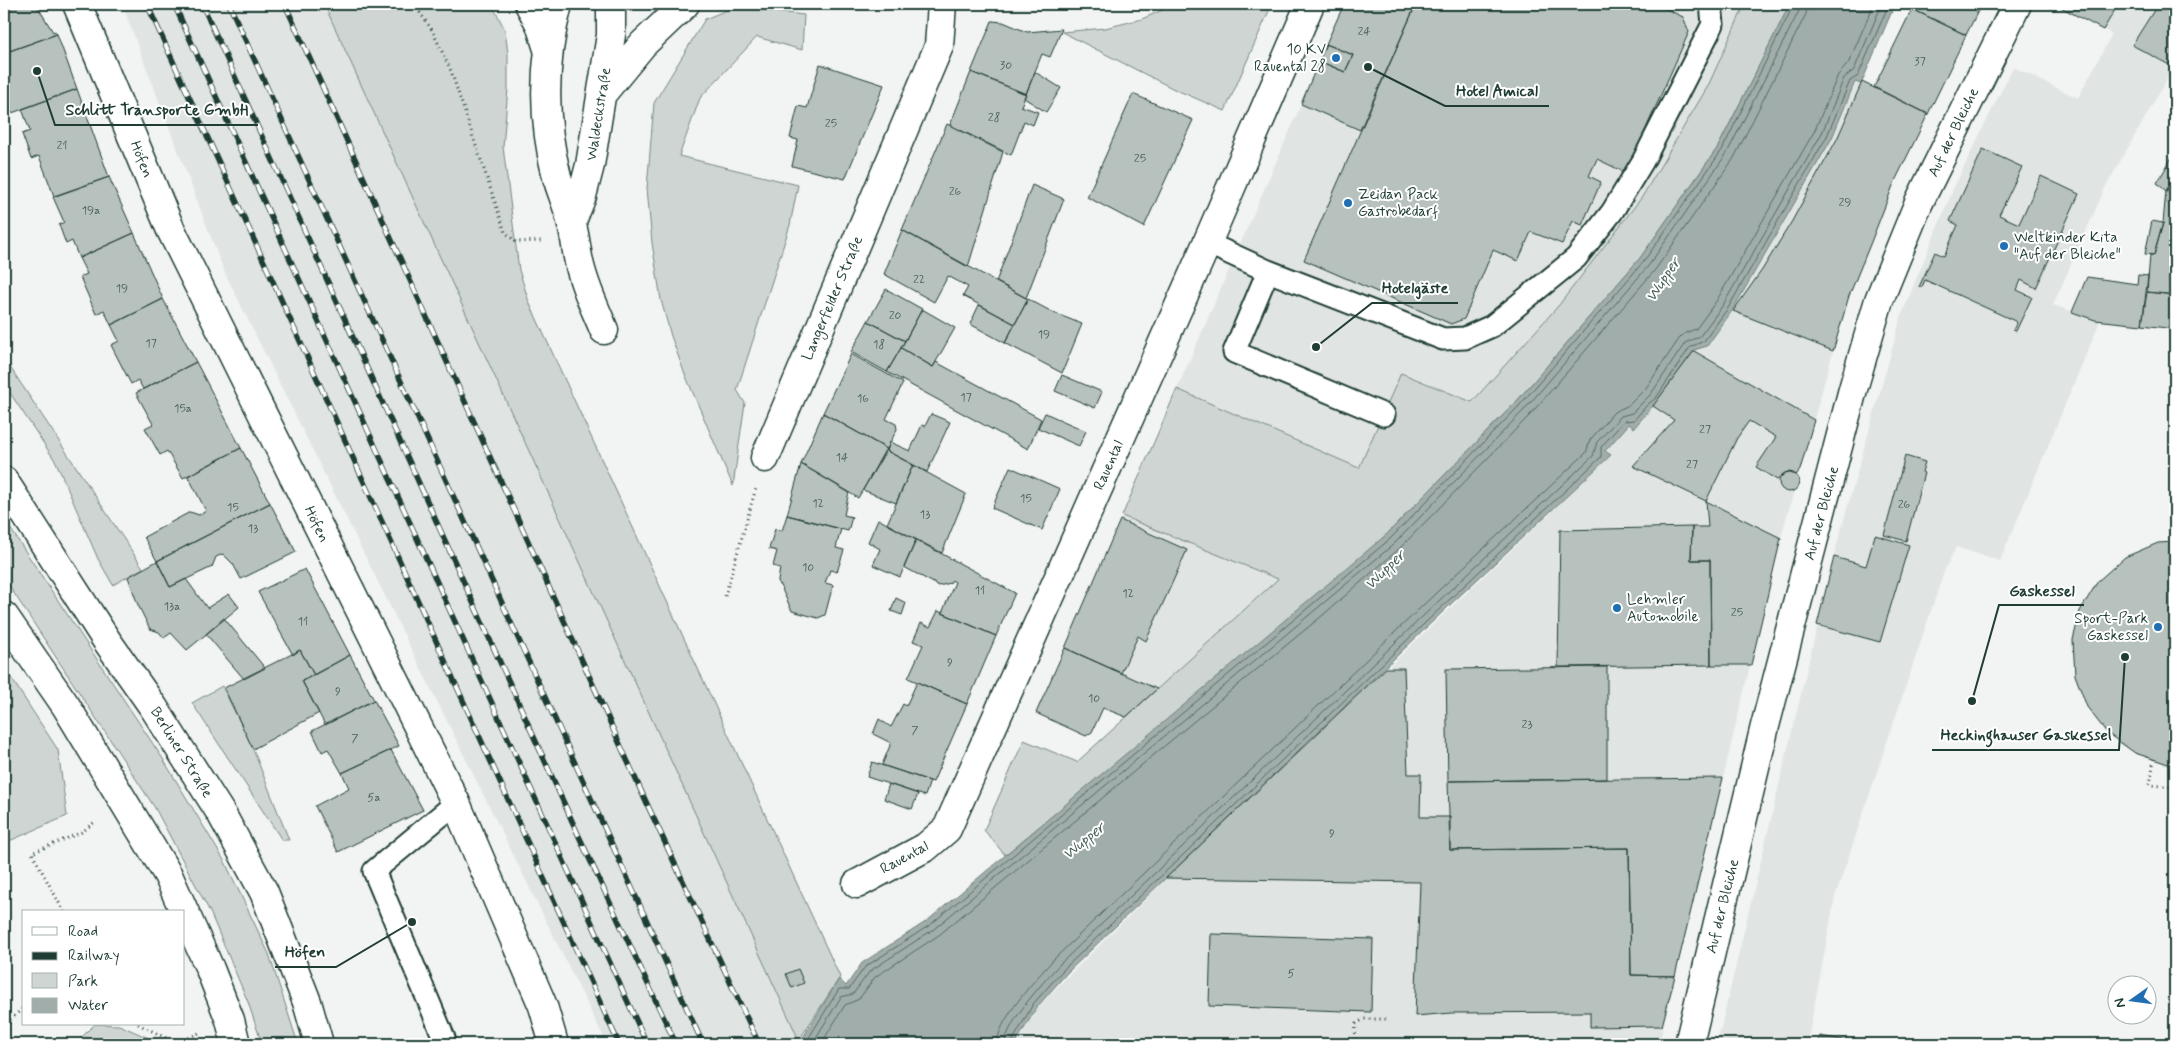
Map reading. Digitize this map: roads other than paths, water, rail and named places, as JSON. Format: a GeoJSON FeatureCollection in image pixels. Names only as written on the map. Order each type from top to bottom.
{"type":"FeatureCollection","features":[{"type":"Feature","properties":{"kind":"street","name":"Höfen"},"geometry":{"type":"LineString","coordinates":[[77,4],[170,228],[456,803],[543,1006],[554,1044]]}},
{"type":"Feature","properties":{"kind":"street"},"geometry":{"type":"LineString","coordinates":[[529,4],[540,24],[548,50]]}},
{"type":"Feature","properties":{"kind":"street"},"geometry":{"type":"LineString","coordinates":[[558,4],[548,50],[546,73],[547,129],[557,178],[573,231],[579,264],[589,295],[604,330]]}},
{"type":"Feature","properties":{"kind":"street","name":"Waldeckstraße"},"geometry":{"type":"LineString","coordinates":[[573,231],[590,165],[611,34],[611,4]]}},
{"type":"Feature","properties":{"kind":"street"},"geometry":{"type":"LineString","coordinates":[[600,96],[643,44],[685,4]]}},
{"type":"Feature","properties":{"kind":"street","name":"Langerfelder Straße"},"geometry":{"type":"LineString","coordinates":[[765,458],[939,46],[942,4]]}},
{"type":"Feature","properties":{"kind":"street","name":"Rauental"},"geometry":{"type":"LineString","coordinates":[[857,884],[926,847],[947,829],[1207,243],[1310,4]]}},
{"type":"Feature","properties":{"kind":"street","name":"Auf der Bleiche"},"geometry":{"type":"LineString","coordinates":[[1689,1044],[1765,726],[1853,389],[1879,300],[1919,202],[2017,4]]}},
{"type":"Feature","properties":{"kind":"street","name":"Berliner Straße"},"geometry":{"type":"LineString","coordinates":[[4,481],[107,640],[154,708],[222,815],[264,892],[307,1002],[319,1044]]}},
{"type":"Feature","properties":{"kind":"street"},"geometry":{"type":"LineString","coordinates":[[4,616],[66,706],[124,800],[168,875],[183,910]]}},
{"type":"Feature","properties":{"kind":"street"},"geometry":{"type":"LineString","coordinates":[[185,914],[230,1020],[236,1044]]}},
{"type":"Feature","properties":{"kind":"lane"},"geometry":{"type":"LineString","coordinates":[[1207,243],[1268,271],[1443,339],[1464,338],[1492,326],[1576,258],[1612,212],[1643,161],[1713,24],[1711,4]]}},
{"type":"Feature","properties":{"kind":"lane"},"geometry":{"type":"LineString","coordinates":[[1268,271],[1234,352],[1384,415]]}},
{"type":"Feature","properties":{"kind":"lane"},"geometry":{"type":"LineString","coordinates":[[444,1038],[374,871],[456,803]]}},
{"type":"Feature","properties":{"kind":"water","name":"Wupper"},"geometry":{"type":"Polygon","coordinates":[[[1790,4],[1895,4],[1861,84],[1855,82],[1832,138],[1732,311],[1707,346],[1694,350],[1659,402],[1652,407],[1634,428],[1629,424],[1605,451],[1611,455],[1451,604],[1067,973],[1037,1007],[1015,1044],[799,1044],[839,979],[846,986],[862,963],[927,921],[1386,535],[1516,402],[1640,258],[1718,147],[1790,4]]]}},
{"type":"Feature","properties":{"kind":"railway"},"geometry":{"type":"LineString","coordinates":[[147,4],[619,1044]]}},
{"type":"Feature","properties":{"kind":"railway"},"geometry":{"type":"LineString","coordinates":[[174,4],[647,1044]]}},
{"type":"Feature","properties":{"kind":"railway"},"geometry":{"type":"LineString","coordinates":[[202,4],[577,832],[676,1044]]}},
{"type":"Feature","properties":{"kind":"railway"},"geometry":{"type":"LineString","coordinates":[[229,4],[703,1044]]}},
{"type":"Feature","properties":{"kind":"railway"},"geometry":{"type":"LineString","coordinates":[[285,4],[647,804],[759,1044]]}},
{"type":"Feature","properties":{"kind":"place","name":"10 KV Rauental 28"},"geometry":{"type":"Point","coordinates":[1336,58]}},
{"type":"Feature","properties":{"kind":"place","name":"Hotel Amical"},"geometry":{"type":"Point","coordinates":[1368,67]}},
{"type":"Feature","properties":{"kind":"place","name":"Schlitt Transporte GmbH"},"geometry":{"type":"Point","coordinates":[37,71]}},
{"type":"Feature","properties":{"kind":"place","name":"Zeidan Pack Gastrobedarf"},"geometry":{"type":"Point","coordinates":[1348,203]}},
{"type":"Feature","properties":{"kind":"place","name":"Weltkinder Kita \"Auf der Bleiche\""},"geometry":{"type":"Point","coordinates":[2004,246]}},
{"type":"Feature","properties":{"kind":"place","name":"Hotelgäste"},"geometry":{"type":"Point","coordinates":[1316,347]}},
{"type":"Feature","properties":{"kind":"place","name":"Lehmler Automobile"},"geometry":{"type":"Point","coordinates":[1617,608]}},
{"type":"Feature","properties":{"kind":"place","name":"Sport-Park Gaskessel"},"geometry":{"type":"Point","coordinates":[2158,627]}},
{"type":"Feature","properties":{"kind":"place","name":"Heckinghauser Gaskessel"},"geometry":{"type":"Point","coordinates":[2125,657]}},
{"type":"Feature","properties":{"kind":"place","name":"Gaskessel"},"geometry":{"type":"Point","coordinates":[1972,701]}},
{"type":"Feature","properties":{"kind":"place","name":"Höfen"},"geometry":{"type":"Point","coordinates":[412,922]}}]}
